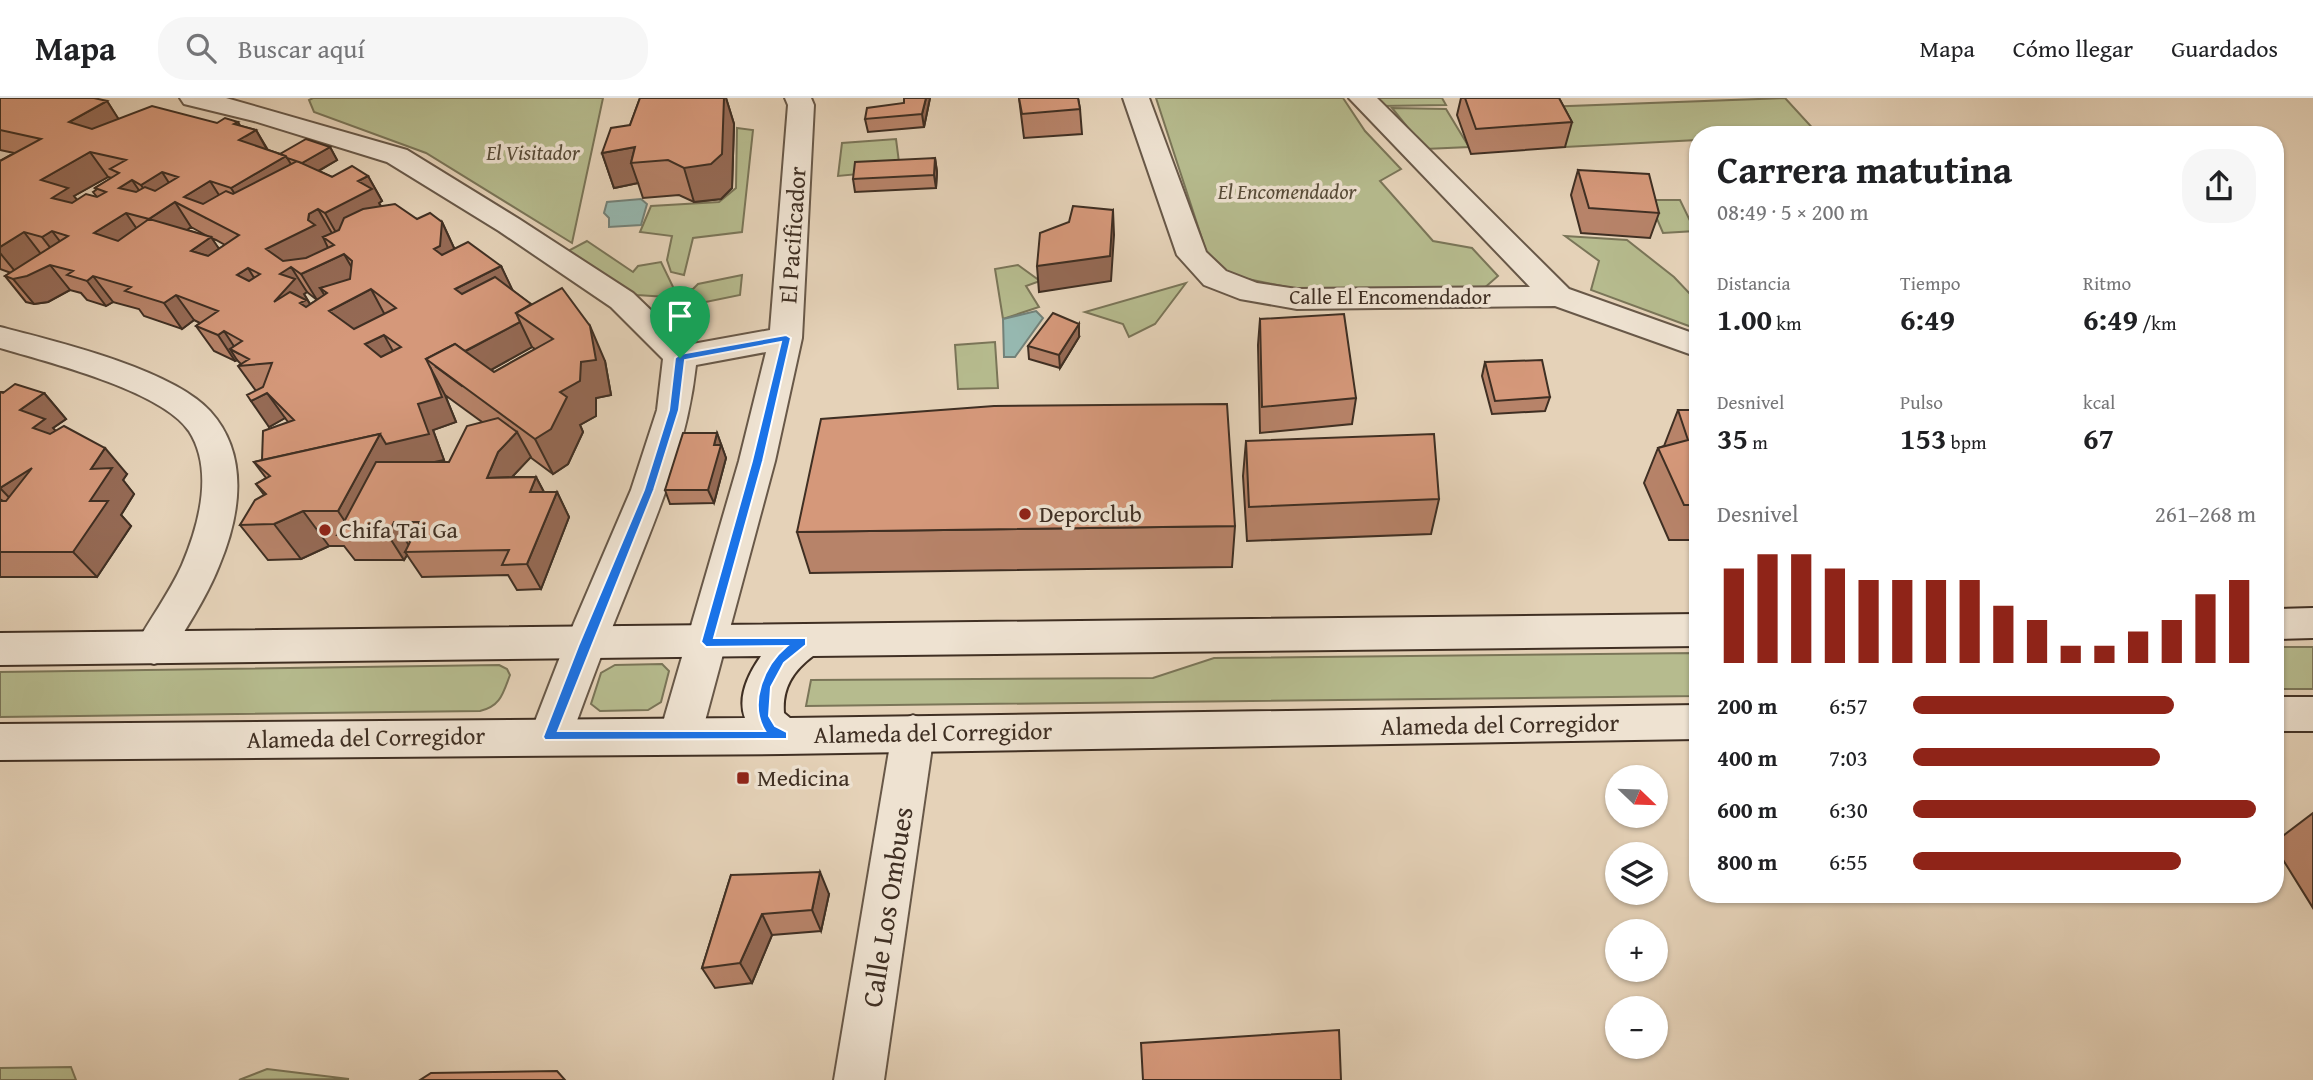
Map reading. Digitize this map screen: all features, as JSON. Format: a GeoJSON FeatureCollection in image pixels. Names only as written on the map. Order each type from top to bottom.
{"type":"FeatureCollection","features":[{"type":"Feature","properties":{"kind":"street"},"geometry":{"type":"LineString","coordinates":[[193,98],[263,115],[397,156],[509,225],[622,300],[680,358]]}},
{"type":"Feature","properties":{"kind":"street"},"geometry":{"type":"LineString","coordinates":[[263,115],[294,98]]}},
{"type":"Feature","properties":{"kind":"street","name":"El Pacificador"},"geometry":{"type":"LineString","coordinates":[[680,736],[757,461],[786,338],[802,105],[798,98]]}},
{"type":"Feature","properties":{"kind":"street","name":"Calle El Encomendador"},"geometry":{"type":"LineString","coordinates":[[1136,98],[1192,255],[1215,278],[1251,292],[1297,299],[1558,296],[1689,344]]}},
{"type":"Feature","properties":{"kind":"street","name":"Calle El Encomendador"},"geometry":{"type":"LineString","coordinates":[[1362,98],[1558,296]]}},
{"type":"Feature","properties":{"kind":"street"},"geometry":{"type":"LineString","coordinates":[[0,337],[95,367],[167,395],[198,419],[217,455],[219,482],[216,513],[204,556],[154,648]]}},
{"type":"Feature","properties":{"kind":"street"},"geometry":{"type":"LineString","coordinates":[[680,358],[786,338]]}},
{"type":"Feature","properties":{"kind":"street"},"geometry":{"type":"LineString","coordinates":[[550,737],[584,644],[649,490],[674,410],[680,358]]}},
{"type":"Feature","properties":{"kind":"street"},"geometry":{"type":"LineString","coordinates":[[2284,624],[2313,623]]}},
{"type":"Feature","properties":{"kind":"street"},"geometry":{"type":"LineString","coordinates":[[0,649],[1689,630]]}},
{"type":"Feature","properties":{"kind":"street"},"geometry":{"type":"LineString","coordinates":[[782,736],[770,729],[763,717],[765,687],[779,659],[802,642]]}},
{"type":"Feature","properties":{"kind":"street"},"geometry":{"type":"LineString","coordinates":[[2284,714],[2313,714]]}},
{"type":"Feature","properties":{"kind":"street","name":"Alameda del Corregidor"},"geometry":{"type":"LineString","coordinates":[[0,742],[782,736],[1689,722]]}},
{"type":"Feature","properties":{"kind":"street","name":"Calle Los Ombues"},"geometry":{"type":"LineString","coordinates":[[859,1080],[913,733]]}},
{"type":"Feature","properties":{"kind":"green space","name":"El Visitador"},"geometry":{"type":"Polygon","coordinates":[[[603,98],[572,243],[426,153],[314,112],[309,100],[603,98]]]}},
{"type":"Feature","properties":{"kind":"green space","name":"El Encomendador"},"geometry":{"type":"Polygon","coordinates":[[[1156,98],[1343,98],[1365,131],[1401,169],[1380,181],[1433,241],[1472,248],[1498,276],[1482,290],[1297,289],[1243,278],[1224,270],[1207,254],[1156,98]]]}},
{"type":"Feature","properties":{"kind":"green space"},"geometry":{"type":"Polygon","coordinates":[[[1374,98],[1442,98],[1446,105],[1381,106],[1374,98]]]}},
{"type":"Feature","properties":{"kind":"green space"},"geometry":{"type":"Polygon","coordinates":[[[1785,98],[1811,126],[1689,126],[1689,140],[1565,147],[1543,107],[1785,98]]]}},
{"type":"Feature","properties":{"kind":"green space"},"geometry":{"type":"Polygon","coordinates":[[[1392,108],[1446,109],[1469,147],[1425,149],[1392,108]]]}},
{"type":"Feature","properties":{"kind":"green space"},"geometry":{"type":"Polygon","coordinates":[[[737,128],[753,130],[742,232],[693,238],[684,275],[671,272],[667,260],[672,236],[640,232],[651,206],[719,202],[736,188],[737,128]]]}},
{"type":"Feature","properties":{"kind":"green space"},"geometry":{"type":"Polygon","coordinates":[[[896,139],[900,170],[838,176],[842,143],[896,139]]]}},
{"type":"Feature","properties":{"kind":"green space"},"geometry":{"type":"Polygon","coordinates":[[[1649,200],[1680,200],[1689,219],[1689,231],[1663,233],[1649,200]]]}},
{"type":"Feature","properties":{"kind":"green space"},"geometry":{"type":"Polygon","coordinates":[[[1565,236],[1627,240],[1674,277],[1689,293],[1689,326],[1591,290],[1599,261],[1565,236]]]}},
{"type":"Feature","properties":{"kind":"green space"},"geometry":{"type":"Polygon","coordinates":[[[587,241],[633,272],[638,266],[661,262],[674,289],[693,289],[698,284],[742,275],[740,295],[696,304],[667,297],[637,295],[568,251],[587,241]]]}},
{"type":"Feature","properties":{"kind":"green space"},"geometry":{"type":"Polygon","coordinates":[[[1018,265],[1040,281],[1026,286],[1039,307],[1003,319],[995,269],[1018,265]]]}},
{"type":"Feature","properties":{"kind":"green space"},"geometry":{"type":"Polygon","coordinates":[[[1186,283],[1155,324],[1129,337],[1123,324],[1085,312],[1186,283]]]}},
{"type":"Feature","properties":{"kind":"green space"},"geometry":{"type":"Polygon","coordinates":[[[995,342],[998,388],[958,389],[955,345],[995,342]]]}},
{"type":"Feature","properties":{"kind":"green space"},"geometry":{"type":"Polygon","coordinates":[[[2284,647],[2313,647],[2313,689],[2284,689],[2284,647]]]}},
{"type":"Feature","properties":{"kind":"green space"},"geometry":{"type":"Polygon","coordinates":[[[1689,653],[1689,696],[806,706],[811,680],[1153,678],[1214,658],[1689,653]]]}},
{"type":"Feature","properties":{"kind":"green space"},"geometry":{"type":"Polygon","coordinates":[[[662,664],[669,671],[661,702],[648,710],[600,711],[591,704],[601,673],[615,665],[662,664]]]}},
{"type":"Feature","properties":{"kind":"green space"},"geometry":{"type":"Polygon","coordinates":[[[499,665],[507,669],[510,675],[505,688],[493,706],[480,711],[0,717],[0,672],[499,665]]]}},
{"type":"Feature","properties":{"kind":"green space"},"geometry":{"type":"Polygon","coordinates":[[[71,1067],[76,1080],[0,1080],[0,1068],[71,1067]]]}},
{"type":"Feature","properties":{"kind":"green space"},"geometry":{"type":"Polygon","coordinates":[[[267,1069],[349,1079],[239,1080],[267,1069]]]}},
{"type":"Feature","properties":{"kind":"water"},"geometry":{"type":"Polygon","coordinates":[[[641,199],[647,204],[641,225],[609,227],[609,218],[604,213],[607,202],[641,199]]]}},
{"type":"Feature","properties":{"kind":"water"},"geometry":{"type":"Polygon","coordinates":[[[1036,311],[1043,318],[1015,357],[1004,357],[1003,319],[1036,311]]]}},
{"type":"Feature","properties":{"kind":"building"},"geometry":{"type":"Polygon","coordinates":[[[0,98],[94,98],[107,101],[69,122],[92,129],[152,106],[217,123],[225,118],[238,122],[234,124],[256,130],[239,140],[286,156],[231,188],[210,181],[184,197],[203,204],[226,191],[233,194],[297,161],[332,177],[352,166],[368,176],[358,181],[372,189],[325,213],[318,209],[309,214],[308,220],[315,225],[266,249],[283,261],[306,258],[334,245],[323,237],[339,230],[344,218],[363,209],[395,204],[417,219],[430,213],[442,222],[440,246],[434,249],[442,255],[468,242],[501,266],[455,289],[462,294],[495,277],[531,304],[516,313],[520,322],[465,351],[455,344],[426,359],[442,397],[418,404],[429,434],[386,444],[380,434],[262,460],[263,431],[294,420],[267,393],[251,401],[247,395],[263,387],[272,363],[238,366],[249,359],[230,349],[242,341],[224,331],[218,335],[196,326],[218,311],[176,295],[164,303],[125,291],[131,287],[93,276],[87,281],[67,275],[73,271],[50,265],[27,276],[13,279],[5,276],[68,236],[52,231],[42,237],[24,232],[0,247],[0,161],[41,139],[0,130],[0,98]],[[90,152],[41,180],[68,188],[52,198],[72,203],[86,194],[97,197],[106,192],[95,188],[119,173],[110,169],[126,160],[90,152]],[[162,172],[141,185],[132,180],[119,188],[136,192],[145,187],[155,191],[178,177],[162,172]],[[175,202],[149,219],[211,237],[191,251],[208,256],[239,235],[175,202]],[[126,213],[94,233],[118,241],[149,219],[126,213]],[[344,254],[301,274],[291,267],[280,274],[295,279],[274,302],[290,292],[306,300],[300,303],[306,307],[327,293],[320,288],[350,279],[352,261],[344,254]],[[248,268],[237,275],[249,281],[260,274],[248,268]],[[371,289],[329,311],[354,329],[396,308],[371,289]],[[384,335],[365,344],[381,357],[401,347],[384,335]]]}},
{"type":"Feature","properties":{"kind":"building"},"geometry":{"type":"Polygon","coordinates":[[[640,98],[724,98],[722,154],[711,164],[684,168],[668,160],[631,163],[635,147],[602,153],[611,128],[630,125],[640,98]]]}},
{"type":"Feature","properties":{"kind":"building"},"geometry":{"type":"Polygon","coordinates":[[[904,98],[926,98],[922,114],[865,119],[867,108],[904,103],[904,98]]]}},
{"type":"Feature","properties":{"kind":"building"},"geometry":{"type":"Polygon","coordinates":[[[1019,98],[1078,98],[1080,109],[1022,114],[1019,98]]]}},
{"type":"Feature","properties":{"kind":"building"},"geometry":{"type":"Polygon","coordinates":[[[1465,98],[1559,98],[1572,122],[1476,129],[1465,98]]]}},
{"type":"Feature","properties":{"kind":"building"},"geometry":{"type":"Polygon","coordinates":[[[306,139],[330,147],[302,163],[280,154],[306,139]]]}},
{"type":"Feature","properties":{"kind":"building"},"geometry":{"type":"Polygon","coordinates":[[[935,158],[934,175],[853,179],[855,162],[935,158]]]}},
{"type":"Feature","properties":{"kind":"building"},"geometry":{"type":"Polygon","coordinates":[[[1578,170],[1649,174],[1659,213],[1589,208],[1578,170]]]}},
{"type":"Feature","properties":{"kind":"building"},"geometry":{"type":"Polygon","coordinates":[[[1073,206],[1113,210],[1110,256],[1037,266],[1040,233],[1069,222],[1073,206]]]}},
{"type":"Feature","properties":{"kind":"building"},"geometry":{"type":"Polygon","coordinates":[[[562,288],[590,326],[596,360],[581,362],[580,381],[560,392],[567,397],[551,429],[535,439],[426,359],[455,344],[494,372],[553,339],[516,313],[562,288]]]}},
{"type":"Feature","properties":{"kind":"building"},"geometry":{"type":"Polygon","coordinates":[[[1053,313],[1079,324],[1059,355],[1028,346],[1053,313]]]}},
{"type":"Feature","properties":{"kind":"building"},"geometry":{"type":"Polygon","coordinates":[[[1344,314],[1356,398],[1262,407],[1260,319],[1344,314]]]}},
{"type":"Feature","properties":{"kind":"building"},"geometry":{"type":"Polygon","coordinates":[[[1542,360],[1550,397],[1495,401],[1485,362],[1542,360]]]}},
{"type":"Feature","properties":{"kind":"building"},"geometry":{"type":"Polygon","coordinates":[[[15,384],[44,393],[20,410],[45,419],[33,428],[50,434],[64,426],[105,448],[91,469],[112,468],[90,501],[108,501],[73,552],[0,552],[0,501],[6,501],[32,468],[0,488],[0,392],[3,393],[15,384]]]}},
{"type":"Feature","properties":{"kind":"building","name":"Deporclub"},"geometry":{"type":"Polygon","coordinates":[[[1227,404],[1235,526],[797,532],[821,419],[994,406],[1227,404]]]}},
{"type":"Feature","properties":{"kind":"building"},"geometry":{"type":"Polygon","coordinates":[[[1678,410],[1689,410],[1689,505],[1684,505],[1658,448],[1688,440],[1678,410]]]}},
{"type":"Feature","properties":{"kind":"building"},"geometry":{"type":"Polygon","coordinates":[[[498,418],[517,432],[498,452],[487,478],[536,477],[530,492],[557,492],[527,564],[502,565],[509,550],[405,552],[420,522],[394,522],[388,535],[337,535],[376,462],[449,462],[467,426],[498,418]]]}},
{"type":"Feature","properties":{"kind":"building"},"geometry":{"type":"Polygon","coordinates":[[[683,433],[717,433],[714,445],[721,445],[708,490],[665,490],[683,433]]]}},
{"type":"Feature","properties":{"kind":"building"},"geometry":{"type":"Polygon","coordinates":[[[380,434],[338,511],[303,511],[274,524],[240,525],[255,500],[266,494],[256,484],[270,476],[254,462],[380,434]]]}},
{"type":"Feature","properties":{"kind":"building"},"geometry":{"type":"Polygon","coordinates":[[[1434,434],[1439,499],[1249,507],[1246,441],[1434,434]]]}},
{"type":"Feature","properties":{"kind":"building"},"geometry":{"type":"Polygon","coordinates":[[[820,872],[812,910],[762,914],[740,963],[702,968],[731,875],[820,872]]]}},
{"type":"Feature","properties":{"kind":"building"},"geometry":{"type":"Polygon","coordinates":[[[1339,1030],[1341,1080],[1143,1080],[1141,1043],[1339,1030]]]}},
{"type":"Feature","properties":{"kind":"building"},"geometry":{"type":"Polygon","coordinates":[[[557,1071],[565,1080],[420,1080],[431,1073],[557,1071]]]}},
{"type":"Feature","properties":{"kind":"place","name":"Deporclub"},"geometry":{"type":"Point","coordinates":[1025,514]}},
{"type":"Feature","properties":{"kind":"place","name":"Chifa Tai Ga"},"geometry":{"type":"Point","coordinates":[325,530]}},
{"type":"Feature","properties":{"kind":"place","name":"Medicina"},"geometry":{"type":"Point","coordinates":[743,778]}},
{"type":"Feature","properties":{"kind":"route"},"geometry":{"type":"LineString","coordinates":[[786,338],[757,461],[706,642],[802,642],[779,659],[765,687],[763,717],[770,729],[782,736],[550,737],[584,644],[649,490],[674,410],[680,358],[786,338]]}}]}
